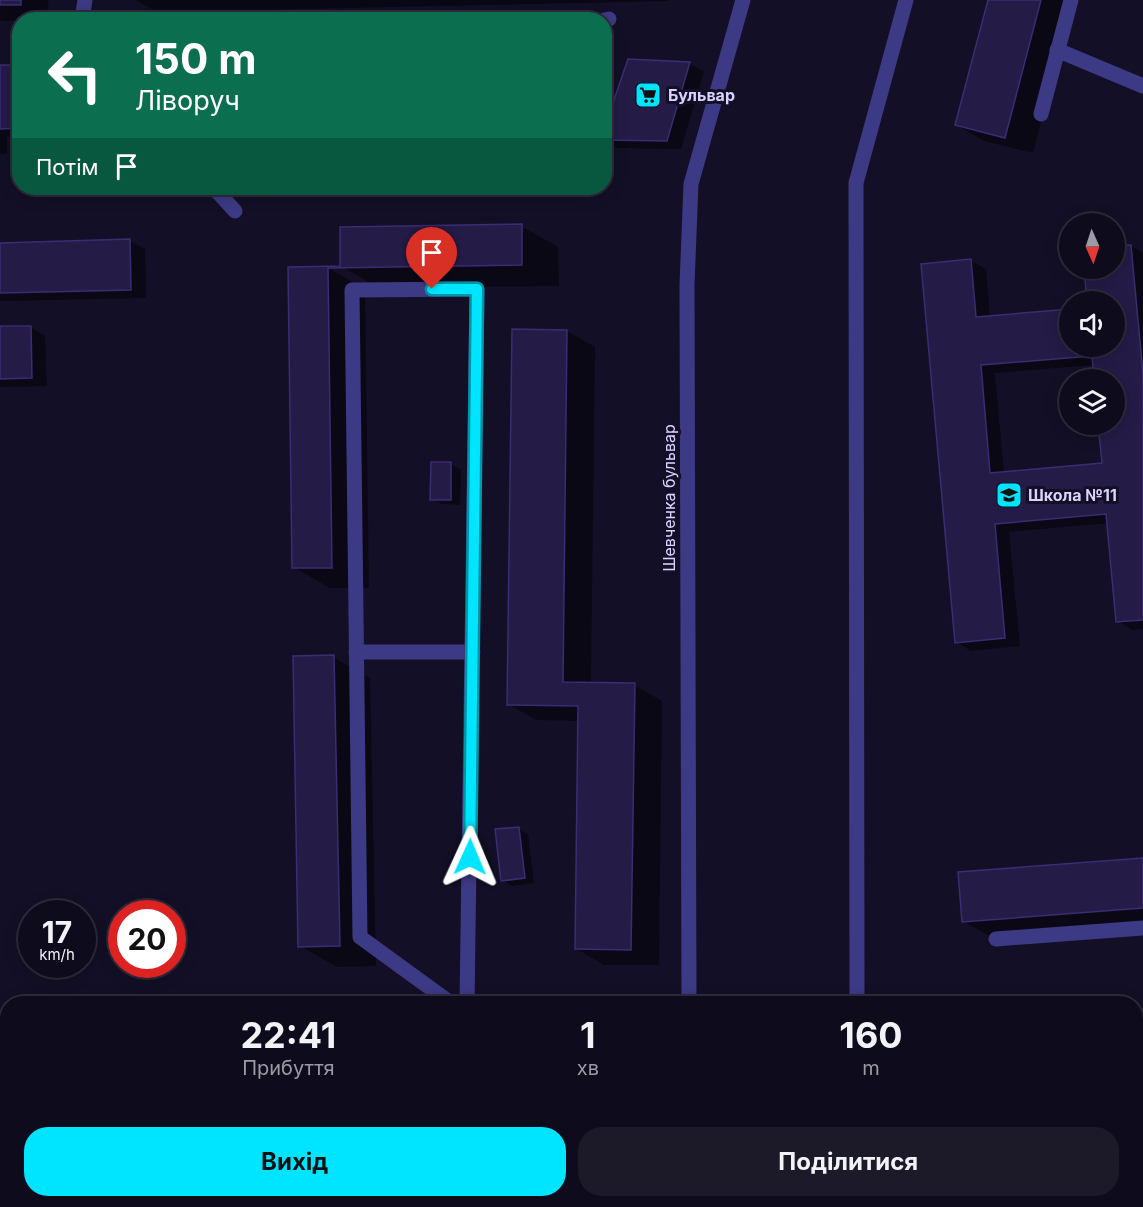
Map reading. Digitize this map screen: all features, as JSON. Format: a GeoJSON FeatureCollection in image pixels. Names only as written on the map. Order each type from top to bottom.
{"type":"FeatureCollection","features":[{"type":"Feature","properties":{"kind":"street","name":"Шевченка бульвар"},"geometry":{"type":"LineString","coordinates":[[689,996],[687,285],[691,184],[743,0]]}},
{"type":"Feature","properties":{"kind":"street"},"geometry":{"type":"LineString","coordinates":[[857,996],[856,183],[906,0]]}},
{"type":"Feature","properties":{"kind":"street"},"geometry":{"type":"LineString","coordinates":[[1041,114],[1071,0]]}},
{"type":"Feature","properties":{"kind":"street"},"geometry":{"type":"LineString","coordinates":[[1057,50],[1143,86]]}},
{"type":"Feature","properties":{"kind":"street"},"geometry":{"type":"LineString","coordinates":[[220,195],[235,211]]}},
{"type":"Feature","properties":{"kind":"street"},"geometry":{"type":"LineString","coordinates":[[441,996],[360,937],[352,290],[477,289],[467,996]]}},
{"type":"Feature","properties":{"kind":"street"},"geometry":{"type":"LineString","coordinates":[[356,652],[473,652]]}},
{"type":"Feature","properties":{"kind":"street"},"geometry":{"type":"LineString","coordinates":[[996,939],[1143,928]]}},
{"type":"Feature","properties":{"kind":"building"},"geometry":{"type":"Polygon","coordinates":[[[0,0],[21,0],[21,5],[0,5],[0,0]]]}},
{"type":"Feature","properties":{"kind":"building"},"geometry":{"type":"Polygon","coordinates":[[[988,0],[1041,0],[1005,138],[955,125],[988,0]]]}},
{"type":"Feature","properties":{"kind":"building","name":"Бульвар"},"geometry":{"type":"Polygon","coordinates":[[[628,59],[690,62],[667,141],[612,140],[612,106],[628,59]]]}},
{"type":"Feature","properties":{"kind":"building"},"geometry":{"type":"Polygon","coordinates":[[[0,65],[12,65],[12,128],[0,129],[0,65]]]}},
{"type":"Feature","properties":{"kind":"building"},"geometry":{"type":"Polygon","coordinates":[[[522,224],[522,265],[328,268],[332,568],[292,568],[288,267],[340,266],[340,227],[522,224]]]}},
{"type":"Feature","properties":{"kind":"building"},"geometry":{"type":"Polygon","coordinates":[[[130,239],[131,290],[0,293],[0,243],[130,239]]]}},
{"type":"Feature","properties":{"kind":"building"},"geometry":{"type":"Polygon","coordinates":[[[1125,245],[1131,245],[1143,374],[1143,620],[1116,622],[1106,514],[995,524],[1005,638],[955,643],[921,264],[971,259],[976,317],[1059,310],[1059,357],[1080,357],[981,365],[990,473],[1102,463],[1099,435],[1125,435],[1125,369],[1093,369],[1092,357],[1125,357],[1125,291],[1086,291],[1085,279],[1125,279],[1125,245]]]}},
{"type":"Feature","properties":{"kind":"building"},"geometry":{"type":"Polygon","coordinates":[[[0,326],[31,326],[32,378],[0,379],[0,326]]]}},
{"type":"Feature","properties":{"kind":"building"},"geometry":{"type":"Polygon","coordinates":[[[512,329],[567,330],[563,682],[635,683],[631,950],[575,949],[578,706],[507,705],[512,329]]]}},
{"type":"Feature","properties":{"kind":"building"},"geometry":{"type":"Polygon","coordinates":[[[431,462],[451,462],[451,500],[430,500],[431,462]]]}},
{"type":"Feature","properties":{"kind":"building"},"geometry":{"type":"Polygon","coordinates":[[[334,655],[340,946],[298,947],[293,656],[334,655]]]}},
{"type":"Feature","properties":{"kind":"building"},"geometry":{"type":"Polygon","coordinates":[[[519,827],[525,878],[501,881],[495,829],[519,827]]]}},
{"type":"Feature","properties":{"kind":"building"},"geometry":{"type":"Polygon","coordinates":[[[1143,858],[1143,908],[962,922],[958,872],[1143,858]]]}},
{"type":"Feature","properties":{"kind":"place","name":"Бульвар"},"geometry":{"type":"Point","coordinates":[648,95]}},
{"type":"Feature","properties":{"kind":"place","name":"Школа №11"},"geometry":{"type":"Point","coordinates":[1009,495]}},
{"type":"Feature","properties":{"kind":"route"},"geometry":{"type":"LineString","coordinates":[[432,289],[477,289],[470,857]]}}]}
